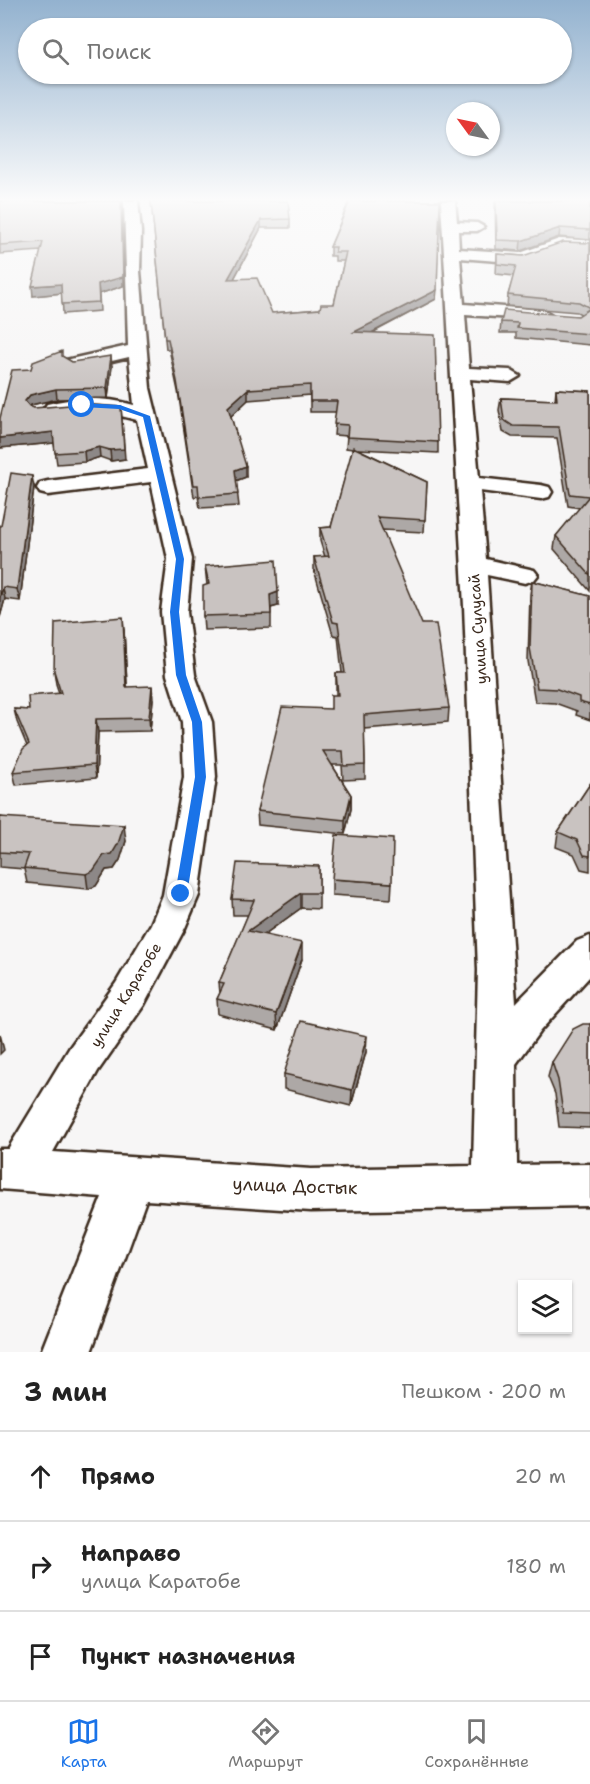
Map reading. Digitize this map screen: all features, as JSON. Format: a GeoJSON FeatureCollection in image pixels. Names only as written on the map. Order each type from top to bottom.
{"type":"FeatureCollection","features":[{"type":"Feature","properties":{"kind":"street","name":"улица Каратобе"},"geometry":{"type":"LineString","coordinates":[[9,1170],[130,994],[167,928],[181,894],[200,777],[197,722],[181,675],[174,612],[180,559],[140,388],[132,264]]}},
{"type":"Feature","properties":{"kind":"street","name":"улица Сулусай"},"geometry":{"type":"LineString","coordinates":[[457,264],[459,373],[474,568],[497,970],[498,1057],[495,1185]]}},
{"type":"Feature","properties":{"kind":"street"},"geometry":{"type":"LineString","coordinates":[[456,309],[566,318]]}},
{"type":"Feature","properties":{"kind":"street"},"geometry":{"type":"LineString","coordinates":[[73,364],[138,349]]}},
{"type":"Feature","properties":{"kind":"street"},"geometry":{"type":"LineString","coordinates":[[459,373],[510,376]]}},
{"type":"Feature","properties":{"kind":"street"},"geometry":{"type":"LineString","coordinates":[[39,411],[103,404],[146,416]]}},
{"type":"Feature","properties":{"kind":"street"},"geometry":{"type":"LineString","coordinates":[[48,488],[133,476],[160,475]]}},
{"type":"Feature","properties":{"kind":"street"},"geometry":{"type":"LineString","coordinates":[[468,483],[541,492]]}},
{"type":"Feature","properties":{"kind":"street"},"geometry":{"type":"LineString","coordinates":[[474,568],[486,567],[525,574]]}},
{"type":"Feature","properties":{"kind":"street"},"geometry":{"type":"LineString","coordinates":[[498,1057],[526,1018],[590,951]]}},
{"type":"Feature","properties":{"kind":"street","name":"улица Достык"},"geometry":{"type":"LineString","coordinates":[[9,1170],[311,1190],[590,1185]]}},
{"type":"Feature","properties":{"kind":"street"},"geometry":{"type":"LineString","coordinates":[[66,1352],[132,1177]]}},
{"type":"Feature","properties":{"kind":"building"},"geometry":{"type":"Polygon","coordinates":[[[37,264],[123,264],[123,277],[98,284],[99,302],[62,304],[61,284],[32,286],[37,264]]]}},
{"type":"Feature","properties":{"kind":"building"},"geometry":{"type":"Polygon","coordinates":[[[157,264],[236,264],[228,279],[257,278],[272,313],[320,309],[321,304],[334,304],[343,264],[438,264],[437,290],[354,332],[435,335],[438,442],[347,437],[348,425],[334,424],[337,401],[310,401],[310,385],[248,389],[228,407],[246,466],[235,470],[238,494],[199,497],[198,485],[193,485],[177,381],[168,339],[165,339],[157,264]]]}},
{"type":"Feature","properties":{"kind":"building"},"geometry":{"type":"Polygon","coordinates":[[[498,264],[590,264],[590,308],[579,302],[508,295],[516,266],[498,264]]]}},
{"type":"Feature","properties":{"kind":"building"},"geometry":{"type":"Polygon","coordinates":[[[590,308],[590,334],[517,328],[518,323],[501,322],[504,310],[578,316],[590,308]]]}},
{"type":"Feature","properties":{"kind":"building"},"geometry":{"type":"Polygon","coordinates":[[[62,351],[62,356],[72,362],[111,356],[107,388],[56,389],[30,395],[25,401],[34,408],[82,404],[121,407],[124,449],[110,450],[99,447],[84,451],[55,453],[53,432],[0,438],[0,418],[12,370],[31,369],[33,362],[62,351]]]}},
{"type":"Feature","properties":{"kind":"building"},"geometry":{"type":"Polygon","coordinates":[[[556,389],[590,391],[590,575],[556,536],[589,496],[570,494],[559,427],[513,426],[504,420],[501,398],[557,400],[556,389]]]}},
{"type":"Feature","properties":{"kind":"building"},"geometry":{"type":"Polygon","coordinates":[[[353,447],[427,482],[425,520],[377,517],[422,624],[436,624],[449,708],[364,715],[365,765],[344,766],[343,751],[323,751],[351,795],[345,820],[257,811],[282,707],[331,709],[331,695],[338,695],[336,673],[345,673],[338,623],[333,622],[314,557],[329,556],[320,528],[331,527],[353,447]]]}},
{"type":"Feature","properties":{"kind":"building"},"geometry":{"type":"Polygon","coordinates":[[[11,473],[32,476],[17,589],[3,587],[0,597],[0,526],[11,473]]]}},
{"type":"Feature","properties":{"kind":"building"},"geometry":{"type":"Polygon","coordinates":[[[276,560],[278,592],[270,595],[271,614],[203,616],[203,586],[209,584],[205,566],[276,560]]]}},
{"type":"Feature","properties":{"kind":"building"},"geometry":{"type":"Polygon","coordinates":[[[532,581],[590,596],[590,705],[579,702],[579,697],[557,689],[537,688],[530,648],[532,581]]]}},
{"type":"Feature","properties":{"kind":"building"},"geometry":{"type":"Polygon","coordinates":[[[123,617],[126,687],[152,686],[149,718],[96,719],[94,765],[13,772],[23,749],[29,744],[14,709],[29,710],[28,696],[61,693],[54,671],[55,623],[123,617]]]}},
{"type":"Feature","properties":{"kind":"building"},"geometry":{"type":"Polygon","coordinates":[[[590,784],[590,856],[584,855],[577,840],[558,832],[590,784]]]}},
{"type":"Feature","properties":{"kind":"building"},"geometry":{"type":"Polygon","coordinates":[[[0,817],[124,825],[112,854],[104,855],[93,871],[86,874],[24,868],[29,854],[0,852],[0,817]]]}},
{"type":"Feature","properties":{"kind":"building"},"geometry":{"type":"Polygon","coordinates":[[[336,835],[393,839],[392,883],[332,879],[336,835]]]}},
{"type":"Feature","properties":{"kind":"building"},"geometry":{"type":"Polygon","coordinates":[[[237,863],[319,866],[319,893],[301,893],[248,931],[302,943],[276,1014],[217,999],[224,984],[219,983],[254,900],[232,899],[237,863]]]}},
{"type":"Feature","properties":{"kind":"building"},"geometry":{"type":"Polygon","coordinates":[[[301,1021],[367,1036],[352,1090],[284,1074],[301,1021]]]}},
{"type":"Feature","properties":{"kind":"building"},"geometry":{"type":"Polygon","coordinates":[[[583,1024],[590,1024],[590,1114],[563,1113],[558,1080],[552,1062],[573,1029],[583,1024]]]}},
{"type":"Feature","properties":{"kind":"route"},"geometry":{"type":"LineString","coordinates":[[82,405],[103,404],[136,411],[146,416],[180,559],[174,612],[181,675],[197,722],[200,777],[181,894]]}}]}
